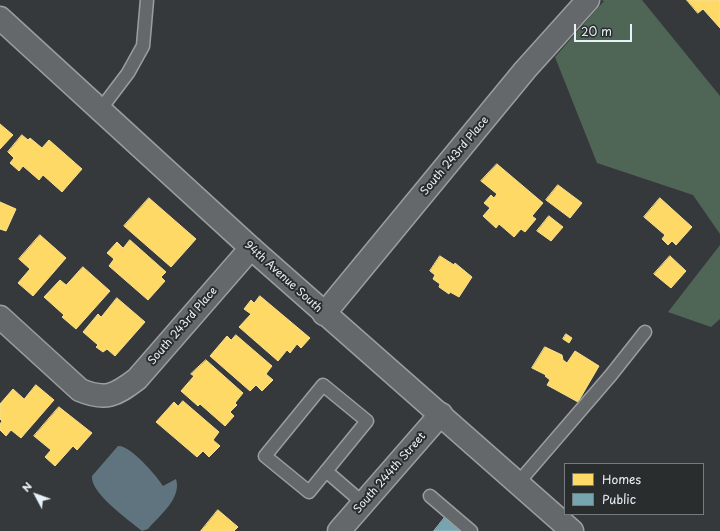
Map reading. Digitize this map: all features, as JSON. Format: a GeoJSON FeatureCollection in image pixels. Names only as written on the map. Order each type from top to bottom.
{"type":"FeatureCollection","features":[{"type":"Feature","properties":{"kind":"street","name":"South 243rd Place"},"geometry":{"type":"LineString","coordinates":[[324,314],[525,70],[588,0]]}},
{"type":"Feature","properties":{"kind":"street","name":"94th Avenue South"},"geometry":{"type":"LineString","coordinates":[[0,18],[324,314],[441,414],[572,531]]}},
{"type":"Feature","properties":{"kind":"street","name":"South 243rd Place"},"geometry":{"type":"LineString","coordinates":[[0,318],[80,390],[95,396],[108,395],[122,391],[137,379],[251,248]]}},
{"type":"Feature","properties":{"kind":"street","name":"South 244th Street"},"geometry":{"type":"LineString","coordinates":[[339,531],[441,414]]}},
{"type":"Feature","properties":{"kind":"lane"},"geometry":{"type":"LineString","coordinates":[[100,110],[128,73],[143,46],[147,0]]}},
{"type":"Feature","properties":{"kind":"lane"},"geometry":{"type":"LineString","coordinates":[[518,483],[612,374],[645,332]]}},
{"type":"Feature","properties":{"kind":"lane"},"geometry":{"type":"LineString","coordinates":[[323,385],[367,421],[326,471],[309,492],[265,456],[323,385]]}},
{"type":"Feature","properties":{"kind":"lane"},"geometry":{"type":"LineString","coordinates":[[326,471],[363,503]]}},
{"type":"Feature","properties":{"kind":"lane"},"geometry":{"type":"LineString","coordinates":[[430,496],[471,531]]}},
{"type":"Feature","properties":{"kind":"green space"},"geometry":{"type":"Polygon","coordinates":[[[601,0],[642,0],[720,96],[720,234],[693,195],[597,163],[555,57],[604,1],[601,0]]]}},
{"type":"Feature","properties":{"kind":"green space"},"geometry":{"type":"Polygon","coordinates":[[[720,245],[720,319],[711,327],[668,312],[720,245]]]}},
{"type":"Feature","properties":{"kind":"water"},"geometry":{"type":"Polygon","coordinates":[[[118,446],[129,450],[136,456],[155,475],[163,486],[176,479],[176,493],[169,506],[148,529],[142,531],[111,506],[93,483],[92,476],[118,446]]]}},
{"type":"Feature","properties":{"kind":"building: Homes"},"geometry":{"type":"Polygon","coordinates":[[[687,0],[720,0],[720,28],[703,9],[698,13],[687,0]]]}},
{"type":"Feature","properties":{"kind":"building: Homes"},"geometry":{"type":"Polygon","coordinates":[[[0,124],[13,135],[0,149],[0,124]]]}},
{"type":"Feature","properties":{"kind":"building: Homes"},"geometry":{"type":"Polygon","coordinates":[[[22,135],[28,140],[30,138],[42,148],[49,140],[82,169],[62,192],[43,175],[39,180],[23,166],[19,171],[10,163],[14,158],[8,152],[22,135]]]}},
{"type":"Feature","properties":{"kind":"building: Homes"},"geometry":{"type":"Polygon","coordinates":[[[497,164],[543,203],[532,216],[536,219],[525,232],[521,229],[514,237],[499,224],[496,228],[483,216],[490,208],[484,203],[491,195],[494,198],[497,194],[481,181],[497,164]]]}},
{"type":"Feature","properties":{"kind":"building: Homes"},"geometry":{"type":"Polygon","coordinates":[[[558,185],[582,203],[570,218],[546,200],[558,185]]]}},
{"type":"Feature","properties":{"kind":"building: Homes"},"geometry":{"type":"Polygon","coordinates":[[[149,198],[196,239],[171,267],[124,226],[149,198]]]}},
{"type":"Feature","properties":{"kind":"building: Homes"},"geometry":{"type":"Polygon","coordinates":[[[660,198],[692,227],[676,245],[672,241],[668,245],[662,239],[665,235],[644,217],[660,198]]]}},
{"type":"Feature","properties":{"kind":"building: Homes"},"geometry":{"type":"Polygon","coordinates":[[[0,202],[16,209],[6,231],[0,229],[0,202]]]}},
{"type":"Feature","properties":{"kind":"building: Homes"},"geometry":{"type":"Polygon","coordinates":[[[549,216],[563,227],[551,241],[537,231],[549,216]]]}},
{"type":"Feature","properties":{"kind":"building: Homes"},"geometry":{"type":"Polygon","coordinates":[[[40,235],[66,258],[33,296],[18,283],[30,269],[19,259],[40,235]]]}},
{"type":"Feature","properties":{"kind":"building: Homes"},"geometry":{"type":"Polygon","coordinates":[[[130,240],[166,272],[161,277],[165,281],[148,300],[109,266],[114,259],[107,253],[117,242],[123,248],[130,240]]]}},
{"type":"Feature","properties":{"kind":"building: Homes"},"geometry":{"type":"Polygon","coordinates":[[[440,256],[454,265],[455,263],[472,277],[459,297],[450,292],[449,294],[439,287],[440,284],[433,279],[435,275],[430,271],[440,256]]]}},
{"type":"Feature","properties":{"kind":"building: Homes"},"geometry":{"type":"Polygon","coordinates":[[[670,256],[686,271],[671,288],[654,274],[670,256]]]}},
{"type":"Feature","properties":{"kind":"building: Homes"},"geometry":{"type":"Polygon","coordinates":[[[83,267],[110,291],[76,329],[62,317],[64,315],[44,297],[60,280],[66,285],[83,267]]]}},
{"type":"Feature","properties":{"kind":"building: Homes"},"geometry":{"type":"Polygon","coordinates":[[[260,296],[310,338],[301,348],[297,344],[290,353],[287,350],[278,361],[239,327],[251,314],[244,309],[251,300],[254,303],[260,296]]]}},
{"type":"Feature","properties":{"kind":"building: Homes"},"geometry":{"type":"Polygon","coordinates":[[[117,298],[145,322],[115,356],[107,349],[103,352],[96,347],[98,345],[83,332],[98,314],[101,317],[117,298]]]}},
{"type":"Feature","properties":{"kind":"building: Homes"},"geometry":{"type":"Polygon","coordinates":[[[566,334],[572,338],[569,343],[563,339],[566,334]]]}},
{"type":"Feature","properties":{"kind":"building: Homes"},"geometry":{"type":"Polygon","coordinates":[[[236,335],[272,366],[266,374],[273,380],[262,391],[256,385],[250,391],[210,356],[227,336],[231,340],[236,335]]]}},
{"type":"Feature","properties":{"kind":"building: Homes"},"geometry":{"type":"Polygon","coordinates":[[[545,347],[562,355],[563,360],[567,363],[575,351],[599,366],[578,402],[547,385],[550,380],[545,376],[546,375],[532,368],[545,347]]]}},
{"type":"Feature","properties":{"kind":"building: Homes"},"geometry":{"type":"Polygon","coordinates":[[[206,360],[243,393],[235,403],[237,405],[230,412],[234,416],[225,426],[200,404],[198,406],[181,391],[194,376],[191,374],[206,360]]]}},
{"type":"Feature","properties":{"kind":"building: Homes"},"geometry":{"type":"Polygon","coordinates":[[[36,385],[54,400],[21,438],[11,430],[6,436],[0,430],[0,424],[2,421],[0,419],[0,404],[13,389],[24,399],[36,385]]]}},
{"type":"Feature","properties":{"kind":"building: Homes"},"geometry":{"type":"Polygon","coordinates":[[[183,401],[219,432],[213,440],[220,446],[209,457],[203,451],[197,457],[156,422],[174,402],[178,406],[183,401]]]}},
{"type":"Feature","properties":{"kind":"building: Homes"},"geometry":{"type":"Polygon","coordinates":[[[59,407],[92,433],[77,450],[73,446],[55,466],[45,457],[51,450],[34,436],[59,407]]]}},
{"type":"Feature","properties":{"kind":"building: Homes"},"geometry":{"type":"Polygon","coordinates":[[[218,510],[238,527],[234,531],[201,531],[218,510]]]}},
{"type":"Feature","properties":{"kind":"building: Public"},"geometry":{"type":"Polygon","coordinates":[[[446,516],[464,531],[434,531],[446,516]]]}}]}
